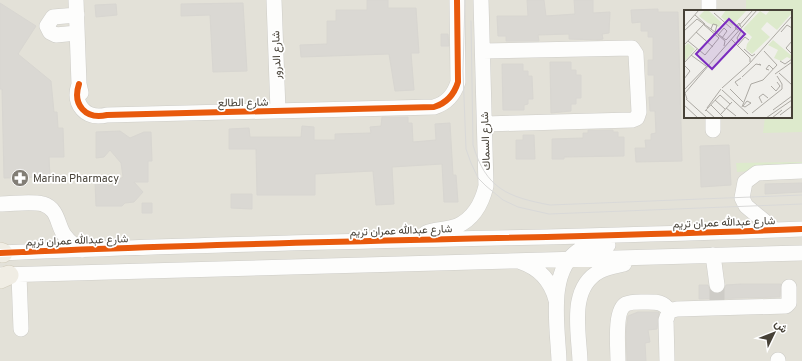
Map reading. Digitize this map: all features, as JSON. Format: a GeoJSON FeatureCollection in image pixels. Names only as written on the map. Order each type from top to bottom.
{"type":"FeatureCollection","features":[{"type":"Feature","properties":{"kind":"street","name":"شارع الطالع"},"geometry":{"type":"LineString","coordinates":[[76,0],[79,84],[77,99],[85,112],[92,116],[434,107],[447,101],[456,89],[458,82],[457,0]]}},
{"type":"Feature","properties":{"kind":"street","name":"شارع الدرور"},"geometry":{"type":"LineString","coordinates":[[274,0],[278,111]]}},
{"type":"Feature","properties":{"kind":"street","name":"شارع السماك"},"geometry":{"type":"LineString","coordinates":[[415,240],[422,234],[457,226],[468,219],[477,209],[483,197],[486,186],[481,0]]}},
{"type":"Feature","properties":{"kind":"street"},"geometry":{"type":"LineString","coordinates":[[77,15],[53,17],[48,26],[50,32],[56,35],[77,33]]}},
{"type":"Feature","properties":{"kind":"street"},"geometry":{"type":"LineString","coordinates":[[483,51],[632,48],[636,54],[639,112],[636,118],[632,120],[485,124]]}},
{"type":"Feature","properties":{"kind":"street"},"geometry":{"type":"LineString","coordinates":[[774,230],[746,206],[742,198],[745,182],[757,173],[802,171]]}},
{"type":"Feature","properties":{"kind":"street"},"geometry":{"type":"LineString","coordinates":[[0,204],[36,203],[45,205],[52,210],[58,218],[59,227],[65,236],[72,244],[82,250]]}},
{"type":"Feature","properties":{"kind":"street","name":"شارع عبدالله عمران تريم"},"geometry":{"type":"LineString","coordinates":[[1,252],[415,240],[657,235],[802,229]]}},
{"type":"Feature","properties":{"kind":"street"},"geometry":{"type":"LineString","coordinates":[[559,361],[557,304],[559,281],[570,260],[575,254],[588,246],[641,242],[657,235]]}},
{"type":"Feature","properties":{"kind":"street"},"geometry":{"type":"LineString","coordinates":[[21,329],[7,276],[802,253]]}},
{"type":"Feature","properties":{"kind":"street"},"geometry":{"type":"LineString","coordinates":[[713,255],[717,285]]}},
{"type":"Feature","properties":{"kind":"street"},"geometry":{"type":"LineString","coordinates":[[580,361],[578,307],[584,287],[598,272],[623,264],[634,258]]}},
{"type":"Feature","properties":{"kind":"street"},"geometry":{"type":"LineString","coordinates":[[516,261],[528,265],[543,276],[554,292],[557,304]]}},
{"type":"Feature","properties":{"kind":"street"},"geometry":{"type":"LineString","coordinates":[[667,361],[666,320],[669,312],[673,309],[718,305],[786,306],[789,303],[789,287]]}},
{"type":"Feature","properties":{"kind":"street"},"geometry":{"type":"LineString","coordinates":[[618,361],[618,316],[623,306],[628,303],[658,302],[663,304],[669,312]]}},
{"type":"Feature","properties":{"kind":"shaded area"},"geometry":{"type":"Polygon","coordinates":[[[0,0],[802,0],[802,361],[0,361],[0,0]]]}},
{"type":"Feature","properties":{"kind":"green space"},"geometry":{"type":"Polygon","coordinates":[[[746,0],[802,0],[802,132],[763,133],[765,118],[792,118],[792,10],[746,10],[746,0]]]}},
{"type":"Feature","properties":{"kind":"green space"},"geometry":{"type":"Polygon","coordinates":[[[802,162],[802,168],[737,172],[736,163],[802,162]]]}},
{"type":"Feature","properties":{"kind":"building"},"geometry":{"type":"Polygon","coordinates":[[[367,0],[388,0],[388,8],[416,8],[419,53],[411,53],[414,90],[395,91],[389,54],[301,57],[300,45],[327,44],[327,21],[336,21],[336,10],[367,10],[367,0]]]}},
{"type":"Feature","properties":{"kind":"building"},"geometry":{"type":"Polygon","coordinates":[[[527,0],[544,0],[546,16],[575,14],[574,0],[593,0],[593,13],[610,12],[609,33],[602,34],[603,39],[598,40],[569,39],[569,34],[538,35],[539,41],[506,41],[506,36],[498,36],[497,16],[528,16],[527,0]]]}},
{"type":"Feature","properties":{"kind":"building"},"geometry":{"type":"Polygon","coordinates":[[[0,3],[36,26],[18,54],[51,81],[54,112],[57,112],[58,128],[63,128],[64,157],[49,157],[50,177],[4,178],[2,89],[0,89],[0,3]]]}},
{"type":"Feature","properties":{"kind":"building"},"geometry":{"type":"Polygon","coordinates":[[[243,3],[247,71],[213,72],[210,15],[181,16],[181,4],[243,3]]]}},
{"type":"Feature","properties":{"kind":"building"},"geometry":{"type":"Polygon","coordinates":[[[116,4],[117,15],[96,17],[95,5],[116,4]]]}},
{"type":"Feature","properties":{"kind":"building"},"geometry":{"type":"Polygon","coordinates":[[[658,9],[658,12],[678,12],[682,161],[636,162],[635,148],[646,148],[645,140],[651,140],[651,134],[656,133],[655,111],[650,111],[649,97],[654,97],[654,75],[648,75],[648,60],[653,60],[653,37],[648,37],[648,31],[641,31],[641,22],[632,23],[631,10],[658,9]]]}},
{"type":"Feature","properties":{"kind":"building"},"geometry":{"type":"Polygon","coordinates":[[[441,34],[448,34],[449,46],[441,46],[441,34]]]}},
{"type":"Feature","properties":{"kind":"building"},"geometry":{"type":"Polygon","coordinates":[[[550,62],[571,62],[571,70],[576,70],[576,75],[581,75],[581,98],[576,98],[576,104],[571,104],[571,111],[551,113],[550,62]]]}},
{"type":"Feature","properties":{"kind":"building"},"geometry":{"type":"Polygon","coordinates":[[[502,64],[523,64],[523,71],[528,71],[528,76],[532,76],[533,99],[528,99],[528,104],[524,105],[524,110],[503,110],[502,64]]]}},
{"type":"Feature","properties":{"kind":"building"},"geometry":{"type":"Polygon","coordinates":[[[382,117],[408,117],[408,123],[412,123],[413,142],[436,140],[435,124],[450,123],[453,175],[456,175],[458,202],[444,202],[442,164],[392,167],[394,204],[376,205],[373,171],[315,174],[315,195],[257,195],[256,149],[229,149],[229,129],[249,128],[250,137],[301,137],[302,126],[314,127],[314,140],[335,140],[335,134],[371,133],[370,127],[381,126],[382,117]]]}},
{"type":"Feature","properties":{"kind":"building"},"geometry":{"type":"Polygon","coordinates":[[[588,130],[613,130],[613,132],[618,132],[618,137],[624,137],[624,156],[564,157],[564,159],[552,159],[552,139],[583,138],[583,133],[588,133],[588,130]]]}},
{"type":"Feature","properties":{"kind":"building"},"geometry":{"type":"Polygon","coordinates":[[[120,131],[130,138],[144,132],[151,132],[152,161],[148,161],[148,182],[134,182],[143,192],[134,202],[125,203],[122,206],[96,206],[95,182],[104,182],[109,186],[123,177],[121,163],[110,150],[104,157],[96,158],[96,132],[120,131]]]}},
{"type":"Feature","properties":{"kind":"building"},"geometry":{"type":"Polygon","coordinates":[[[523,135],[534,135],[535,159],[516,159],[516,140],[523,140],[523,135]]]}},
{"type":"Feature","properties":{"kind":"building"},"geometry":{"type":"Polygon","coordinates":[[[729,145],[731,185],[701,187],[700,146],[729,145]]]}},
{"type":"Feature","properties":{"kind":"building"},"geometry":{"type":"Polygon","coordinates":[[[802,183],[802,192],[765,194],[765,184],[802,183]]]}},
{"type":"Feature","properties":{"kind":"building"},"geometry":{"type":"Polygon","coordinates":[[[231,194],[252,194],[252,209],[231,208],[231,194]]]}},
{"type":"Feature","properties":{"kind":"building"},"geometry":{"type":"Polygon","coordinates":[[[142,203],[152,203],[152,213],[142,213],[142,203]]]}},
{"type":"Feature","properties":{"kind":"building"},"geometry":{"type":"Polygon","coordinates":[[[781,284],[780,297],[699,299],[699,285],[708,285],[710,291],[718,294],[723,292],[726,285],[781,284]]]}},
{"type":"Feature","properties":{"kind":"building"},"geometry":{"type":"Polygon","coordinates":[[[638,312],[659,312],[657,329],[648,330],[650,342],[645,343],[646,361],[627,361],[626,330],[628,316],[638,312]]]}},
{"type":"Feature","properties":{"kind":"tunnel"},"geometry":{"type":"LineString","coordinates":[[717,285],[717,301]]}},
{"type":"Feature","properties":{"kind":"tram line"},"geometry":{"type":"LineString","coordinates":[[465,0],[463,71],[466,149],[478,178],[503,200],[518,207],[549,214],[802,204]]}},
{"type":"Feature","properties":{"kind":"tram line"},"geometry":{"type":"LineString","coordinates":[[471,21],[473,145],[478,160],[485,172],[492,181],[511,194],[550,205],[802,195]]}},
{"type":"Feature","properties":{"kind":"cycle path"},"geometry":{"type":"LineString","coordinates":[[79,84],[77,98],[82,109],[87,113],[99,116],[434,107],[443,103],[449,98],[458,82],[457,0]]}},
{"type":"Feature","properties":{"kind":"cycle path"},"geometry":{"type":"LineString","coordinates":[[0,253],[200,245],[602,236],[802,229]]}},
{"type":"Feature","properties":{"kind":"place","name":"Marina Pharmacy"},"geometry":{"type":"Point","coordinates":[20,178]}}]}
